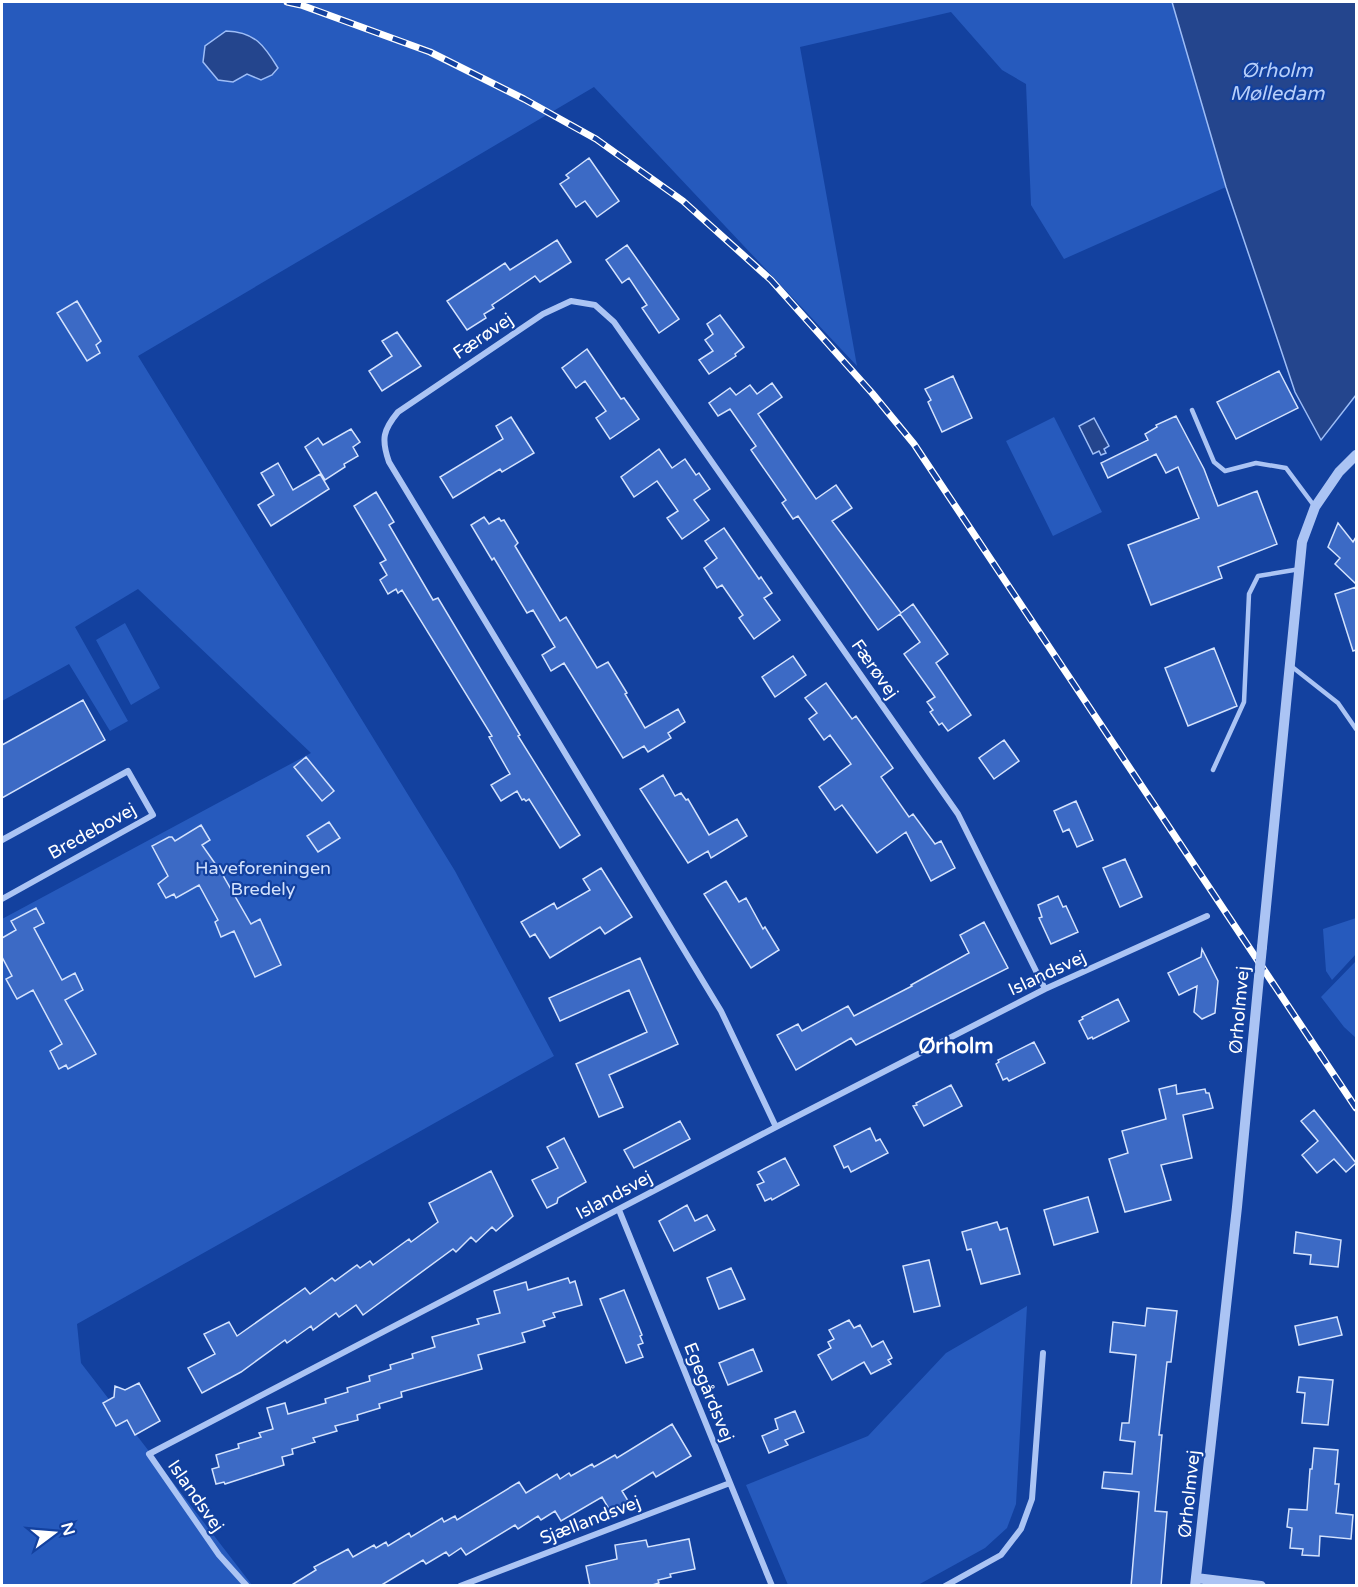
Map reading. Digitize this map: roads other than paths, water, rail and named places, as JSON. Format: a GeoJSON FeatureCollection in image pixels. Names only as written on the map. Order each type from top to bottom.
{"type":"FeatureCollection","features":[{"type":"Feature","properties":{"kind":"street","name":"Færøvej"},"geometry":{"type":"LineString","coordinates":[[776,1126],[721,1011],[388,460],[383,443],[386,426],[398,412],[543,314],[571,302],[595,305],[614,322],[958,814],[1045,989]]}},
{"type":"Feature","properties":{"kind":"street","name":"Ørholmvej"},"geometry":{"type":"LineString","coordinates":[[1196,1582],[1237,1206],[1302,542],[1315,507],[1339,472],[1356,455]]}},
{"type":"Feature","properties":{"kind":"street","name":"Bredebovej"},"geometry":{"type":"LineString","coordinates":[[2,840],[128,771],[153,815],[2,899]]}},
{"type":"Feature","properties":{"kind":"street","name":"Islandsvej"},"geometry":{"type":"LineString","coordinates":[[247,1586],[219,1555],[149,1454],[776,1126],[1045,989],[1207,916]]}},
{"type":"Feature","properties":{"kind":"street","name":"Egegårdsvej"},"geometry":{"type":"LineString","coordinates":[[619,1210],[772,1586]]}},
{"type":"Feature","properties":{"kind":"street"},"geometry":{"type":"LineString","coordinates":[[945,1586],[1001,1555],[1021,1528],[1032,1499],[1043,1353]]}},
{"type":"Feature","properties":{"kind":"street","name":"Sjællandsvej"},"geometry":{"type":"LineString","coordinates":[[460,1586],[730,1483]]}},
{"type":"Feature","properties":{"kind":"street"},"geometry":{"type":"LineString","coordinates":[[1196,1582],[1262,1586]]}},
{"type":"Feature","properties":{"kind":"lane"},"geometry":{"type":"LineString","coordinates":[[1192,410],[1214,462],[1225,471],[1256,463],[1286,468],[1315,507]]}},
{"type":"Feature","properties":{"kind":"lane"},"geometry":{"type":"LineString","coordinates":[[1213,770],[1244,702],[1248,594],[1258,576],[1300,569]]}},
{"type":"Feature","properties":{"kind":"lane"},"geometry":{"type":"LineString","coordinates":[[1289,664],[1338,704],[1356,729]]}},
{"type":"Feature","properties":{"kind":"water","name":"Ørholm Mølledam"},"geometry":{"type":"Polygon","coordinates":[[[1172,2],[1356,2],[1356,395],[1321,440],[1295,392],[1226,187],[1172,2]]]}},
{"type":"Feature","properties":{"kind":"water"},"geometry":{"type":"Polygon","coordinates":[[[226,31],[244,34],[258,41],[278,68],[272,75],[261,80],[247,74],[233,82],[218,80],[203,62],[205,46],[226,31]]]}},
{"type":"Feature","properties":{"kind":"water"},"geometry":{"type":"Polygon","coordinates":[[[1094,418],[1109,446],[1104,449],[1106,453],[1101,455],[1099,451],[1093,454],[1079,426],[1094,418]]]}},
{"type":"Feature","properties":{"kind":"railway"},"geometry":{"type":"LineString","coordinates":[[287,2],[430,52],[524,99],[596,139],[683,201],[771,280],[872,393],[914,444],[1356,1108]]}},
{"type":"Feature","properties":{"kind":"district","name":"Ørholm"},"geometry":{"type":"Point","coordinates":[956,1046]}},
{"type":"Feature","properties":{"kind":"park label","name":"Haveforeningen Bredely"},"geometry":{"type":"Point","coordinates":[263,878]}}]}
